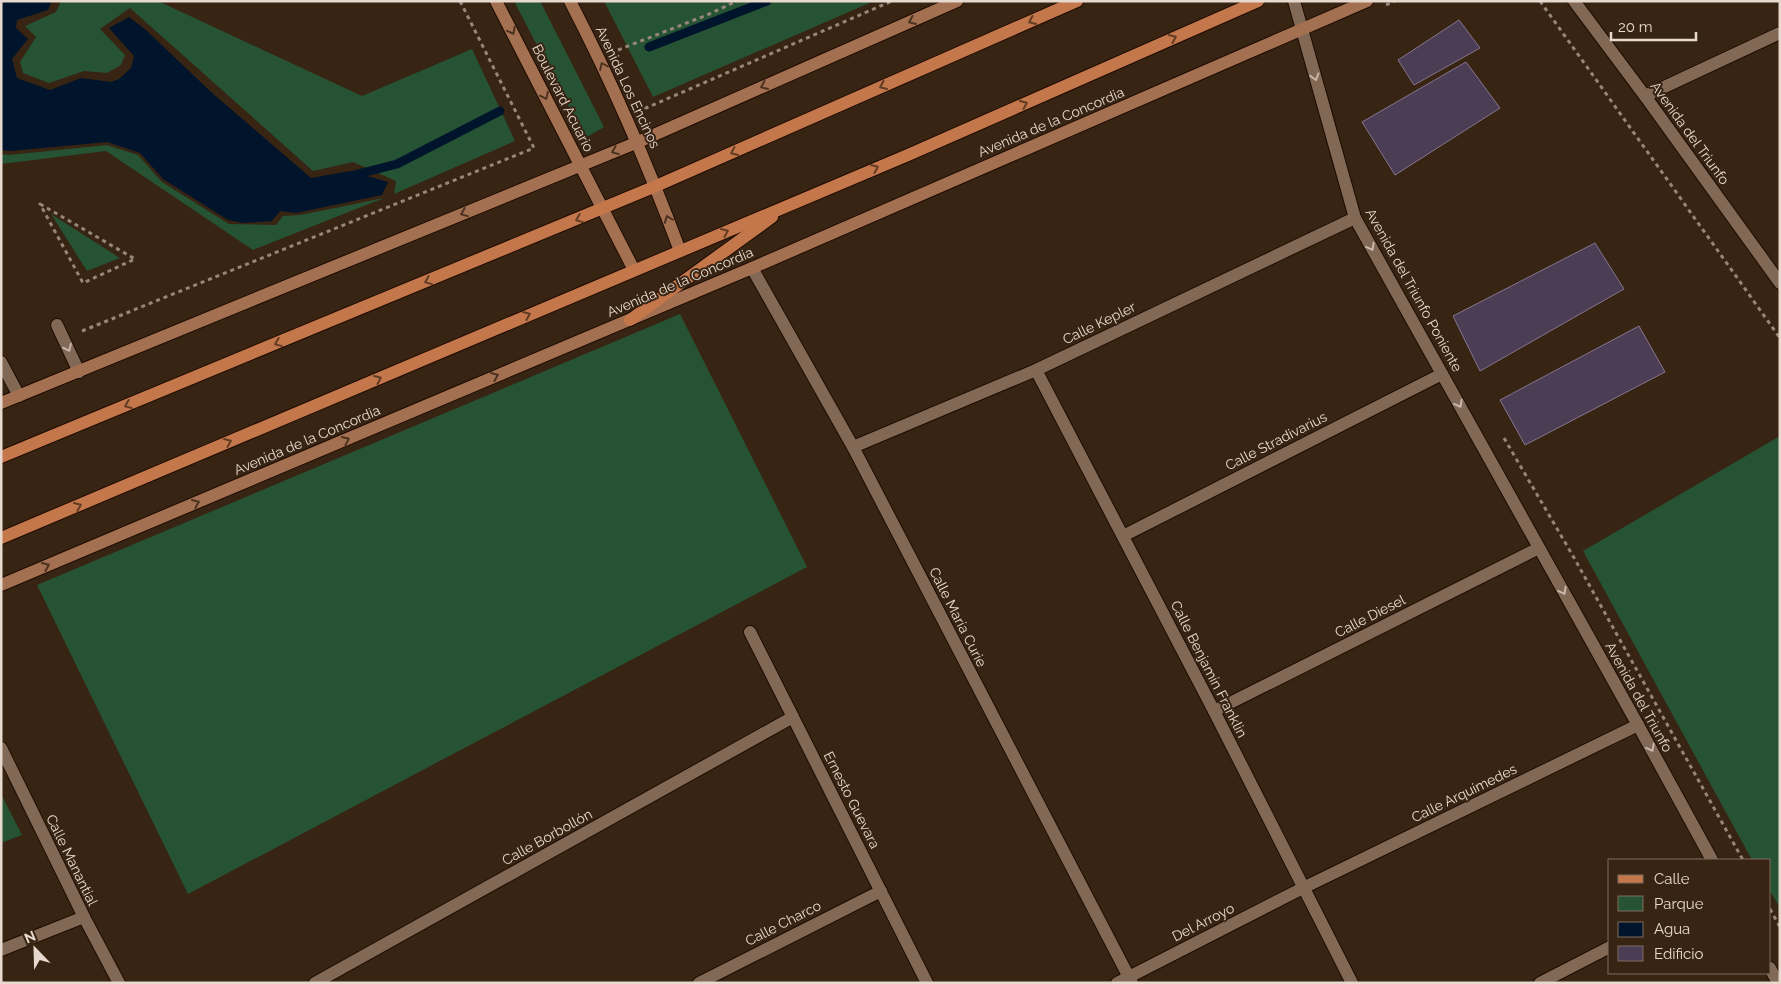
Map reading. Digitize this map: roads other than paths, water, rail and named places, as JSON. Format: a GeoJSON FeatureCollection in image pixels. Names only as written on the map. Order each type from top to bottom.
{"type":"FeatureCollection","features":[{"type":"Feature","properties":{"kind":"main road"},"geometry":{"type":"LineString","coordinates":[[1,457],[656,186],[1076,1]]}},
{"type":"Feature","properties":{"kind":"main road","name":"Avenida de la Concordia"},"geometry":{"type":"LineString","coordinates":[[1,538],[917,151],[1258,1]]}},
{"type":"Feature","properties":{"kind":"main road"},"geometry":{"type":"LineString","coordinates":[[630,320],[792,203]]}},
{"type":"Feature","properties":{"kind":"street","name":"Boulevard Acuario"},"geometry":{"type":"LineString","coordinates":[[496,1],[634,270]]}},
{"type":"Feature","properties":{"kind":"street","name":"Avenida Los Encinos"},"geometry":{"type":"LineString","coordinates":[[570,1],[638,142],[680,251]]}},
{"type":"Feature","properties":{"kind":"street"},"geometry":{"type":"LineString","coordinates":[[1,403],[638,142],[957,1]]}},
{"type":"Feature","properties":{"kind":"street","name":"Avenida del Triunfo Poniente"},"geometry":{"type":"LineString","coordinates":[[1294,1],[1355,218],[1539,548]]}},
{"type":"Feature","properties":{"kind":"street","name":"Avenida de la Concordia"},"geometry":{"type":"LineString","coordinates":[[1,585],[752,268],[1367,1]]}},
{"type":"Feature","properties":{"kind":"street","name":"Avenida del Triunfo"},"geometry":{"type":"LineString","coordinates":[[1574,1],[1780,283]]}},
{"type":"Feature","properties":{"kind":"street"},"geometry":{"type":"LineString","coordinates":[[1645,96],[1780,33]]}},
{"type":"Feature","properties":{"kind":"street","name":"Calle Kepler"},"geometry":{"type":"LineString","coordinates":[[853,447],[1036,370],[1355,218]]}},
{"type":"Feature","properties":{"kind":"street","name":"Calle María Curie"},"geometry":{"type":"LineString","coordinates":[[752,268],[853,447],[1130,980]]}},
{"type":"Feature","properties":{"kind":"street"},"geometry":{"type":"LineString","coordinates":[[57,325],[79,372]]}},
{"type":"Feature","properties":{"kind":"street"},"geometry":{"type":"LineString","coordinates":[[1,362],[18,396]]}},
{"type":"Feature","properties":{"kind":"street","name":"Calle Benjamín Franklin"},"geometry":{"type":"LineString","coordinates":[[1036,370],[1214,711],[1352,983]]}},
{"type":"Feature","properties":{"kind":"street","name":"Calle Stradivarius"},"geometry":{"type":"LineString","coordinates":[[1123,536],[1442,374]]}},
{"type":"Feature","properties":{"kind":"street","name":"Avenida del Triunfo"},"geometry":{"type":"LineString","coordinates":[[1539,548],[1711,859]]}},
{"type":"Feature","properties":{"kind":"street","name":"Calle Diesel"},"geometry":{"type":"LineString","coordinates":[[1214,711],[1539,548]]}},
{"type":"Feature","properties":{"kind":"street","name":"Ernesto Guevara"},"geometry":{"type":"LineString","coordinates":[[750,632],[927,983]]}},
{"type":"Feature","properties":{"kind":"street","name":"Calle Borbollón"},"geometry":{"type":"LineString","coordinates":[[315,983],[332,979],[793,716]]}},
{"type":"Feature","properties":{"kind":"street","name":"Calle Arquímedes"},"geometry":{"type":"LineString","coordinates":[[1303,888],[1638,725]]}},
{"type":"Feature","properties":{"kind":"street","name":"Calle Manantial"},"geometry":{"type":"LineString","coordinates":[[1,748],[84,917],[119,983]]}},
{"type":"Feature","properties":{"kind":"street","name":"Del Arroyo"},"geometry":{"type":"LineString","coordinates":[[1117,983],[1130,980],[1303,888]]}},
{"type":"Feature","properties":{"kind":"street","name":"Calle Charco"},"geometry":{"type":"LineString","coordinates":[[700,983],[880,891]]}},
{"type":"Feature","properties":{"kind":"street"},"geometry":{"type":"LineString","coordinates":[[1,950],[84,917]]}},
{"type":"Feature","properties":{"kind":"street"},"geometry":{"type":"LineString","coordinates":[[1540,983],[1608,948]]}},
{"type":"Feature","properties":{"kind":"street"},"geometry":{"type":"LineString","coordinates":[[1771,970],[1778,983]]}},
{"type":"Feature","properties":{"kind":"water"},"geometry":{"type":"Polygon","coordinates":[[[1,1],[52,1],[48,10],[17,20],[16,28],[28,39],[12,59],[17,78],[50,90],[81,78],[111,82],[119,79],[131,68],[134,56],[109,28],[129,17],[146,30],[211,92],[311,178],[350,171],[388,182],[382,195],[296,213],[280,211],[272,221],[243,223],[228,220],[163,179],[140,153],[107,142],[11,151],[1,150],[1,1]]]}},
{"type":"Feature","properties":{"kind":"waterway"},"geometry":{"type":"LineString","coordinates":[[649,47],[767,1]]}},
{"type":"Feature","properties":{"kind":"waterway"},"geometry":{"type":"LineString","coordinates":[[350,176],[397,164],[500,111]]}}]}
